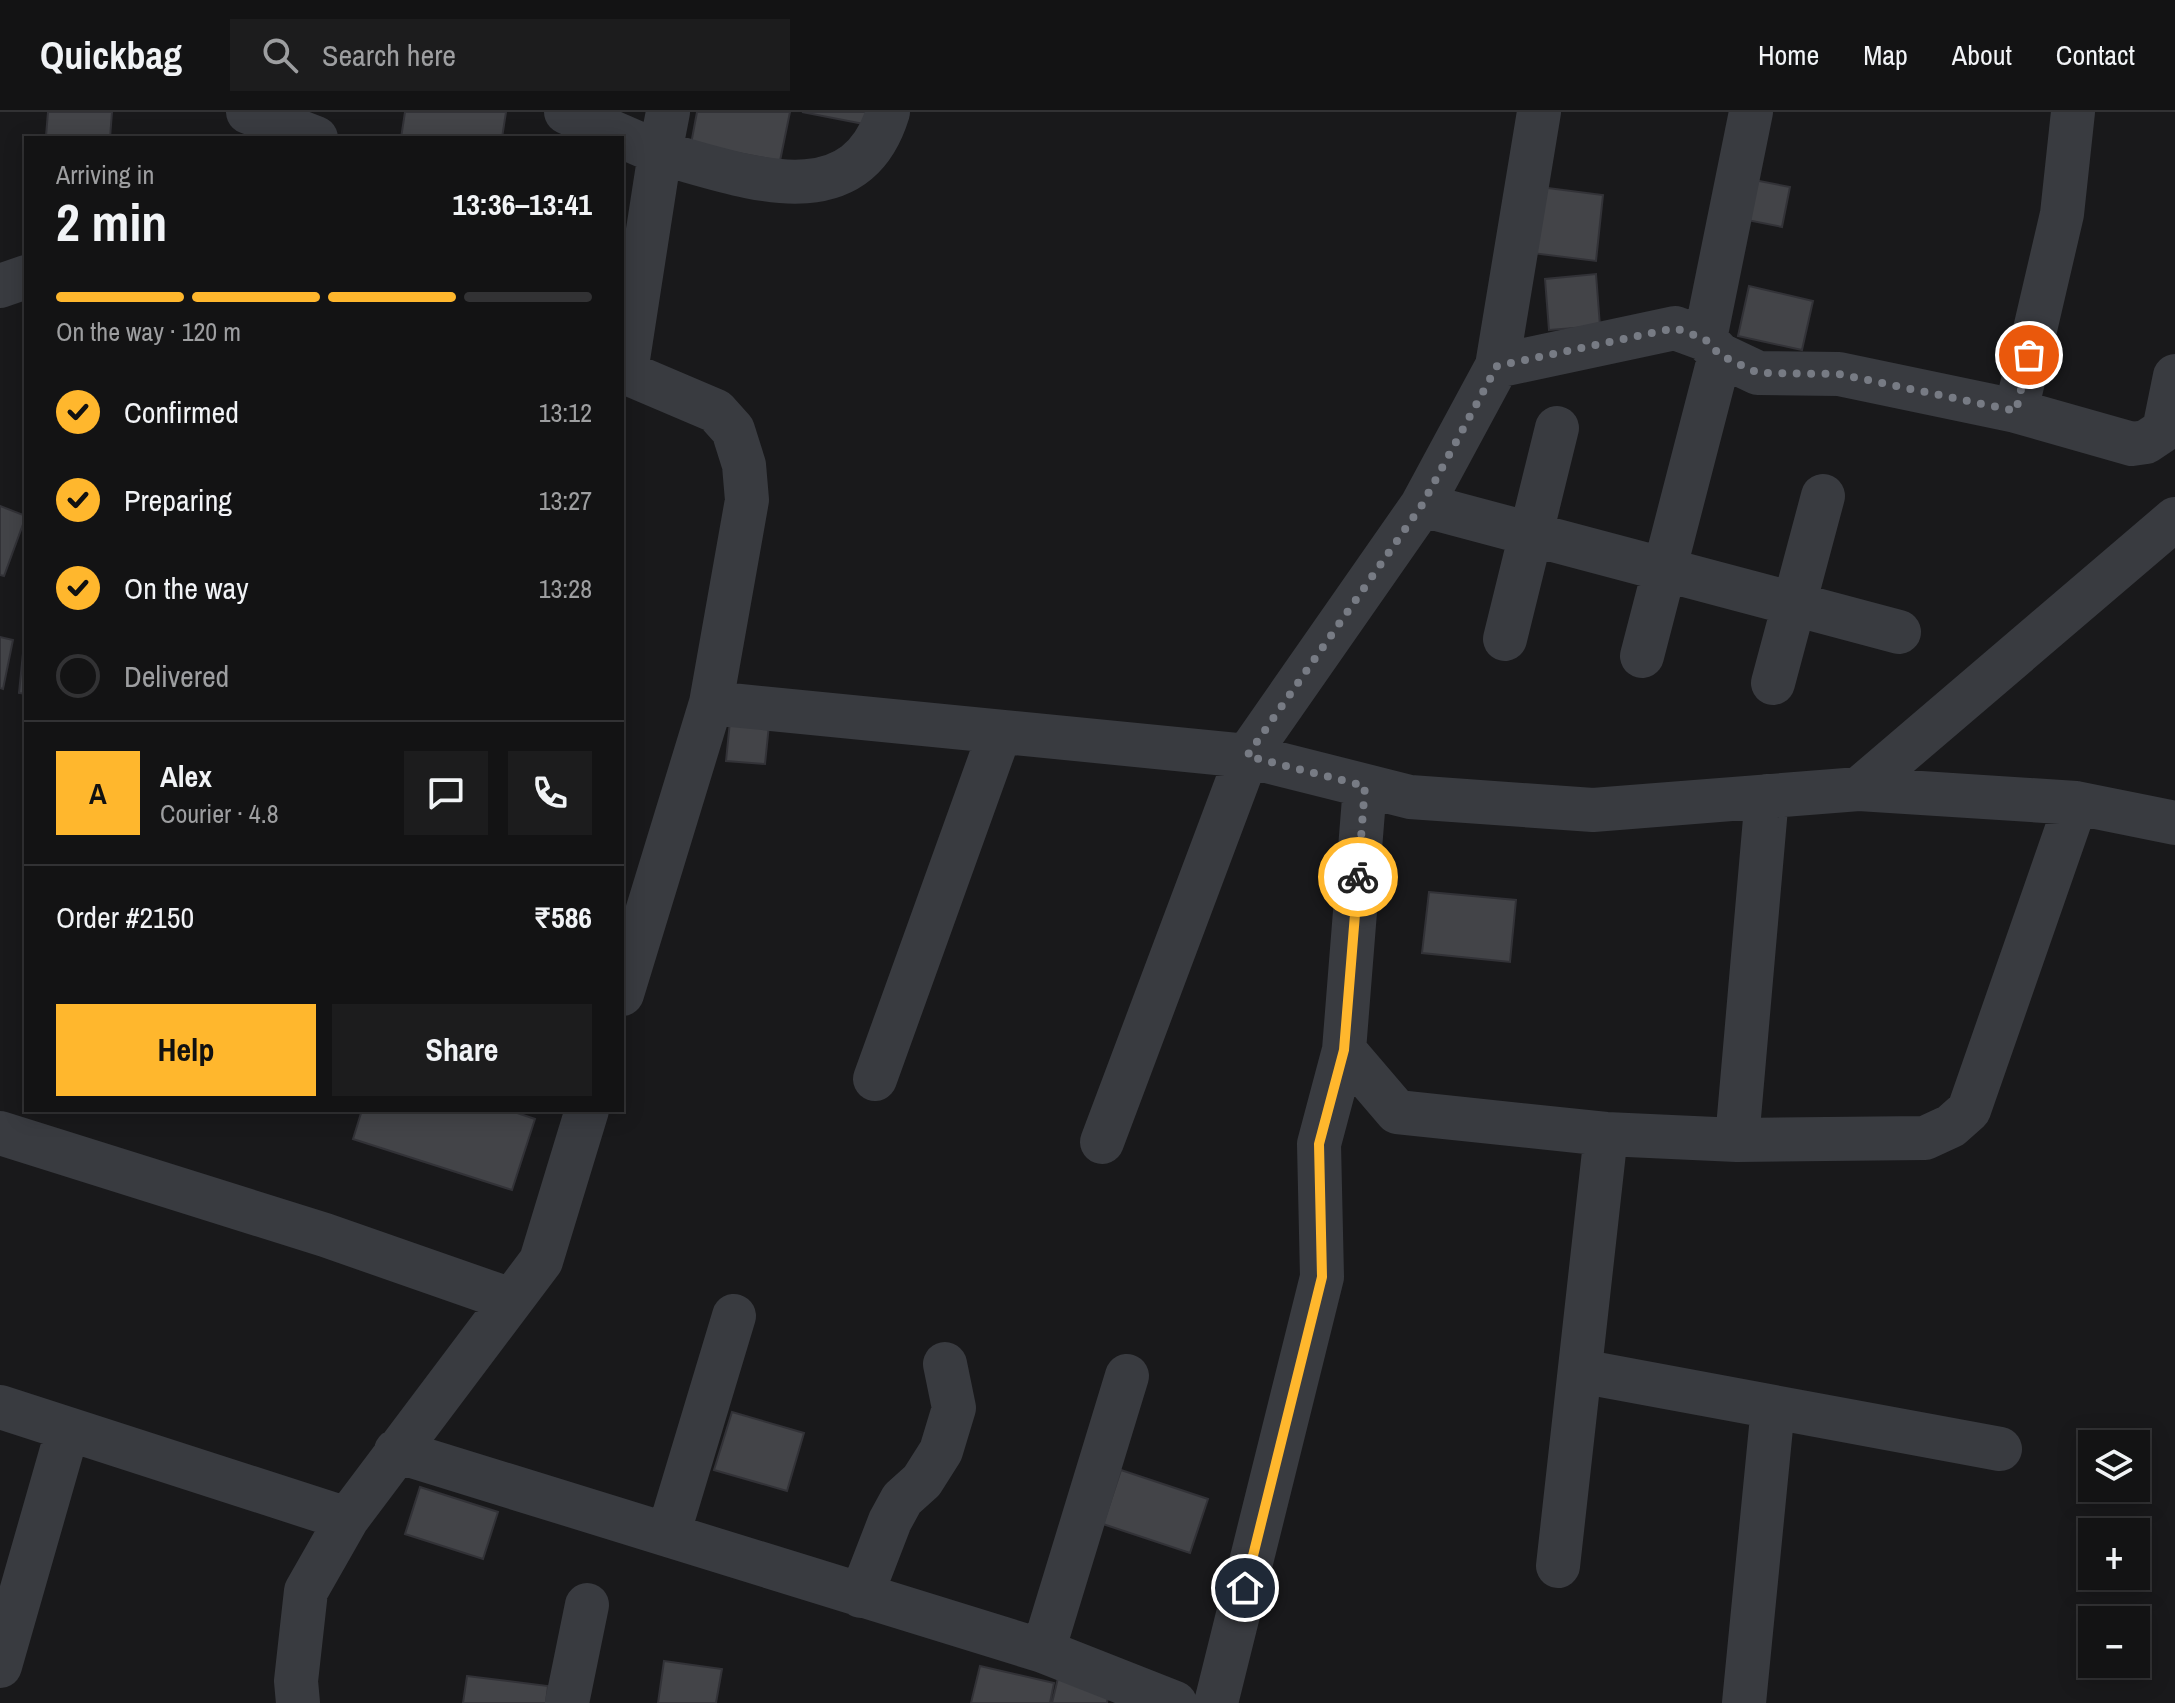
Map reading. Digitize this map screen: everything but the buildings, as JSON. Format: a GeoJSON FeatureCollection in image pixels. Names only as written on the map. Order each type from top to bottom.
{"type":"FeatureCollection","features":[{"type":"Feature","properties":{"kind":"street"},"geometry":{"type":"LineString","coordinates":[[248,112],[311,136]]}},
{"type":"Feature","properties":{"kind":"street"},"geometry":{"type":"LineString","coordinates":[[566,112],[664,132],[779,184],[809,182],[843,172],[863,157],[888,112]]}},
{"type":"Feature","properties":{"kind":"street"},"geometry":{"type":"LineString","coordinates":[[1102,1142],[1247,756],[1422,505],[1497,366],[1539,112]]}},
{"type":"Feature","properties":{"kind":"street"},"geometry":{"type":"LineString","coordinates":[[1642,656],[1712,347],[1751,112]]}},
{"type":"Feature","properties":{"kind":"street"},"geometry":{"type":"LineString","coordinates":[[2016,411],[2062,214],[2073,112]]}},
{"type":"Feature","properties":{"kind":"street"},"geometry":{"type":"LineString","coordinates":[[624,987],[711,703],[747,500],[744,465],[733,430],[716,411],[624,371],[664,132]]}},
{"type":"Feature","properties":{"kind":"street"},"geometry":{"type":"LineString","coordinates":[[0,286],[24,278]]}},
{"type":"Feature","properties":{"kind":"street"},"geometry":{"type":"LineString","coordinates":[[1497,366],[1664,329],[1685,330],[1758,373],[1839,374],[2016,411],[2132,444],[2146,442],[2164,430],[2175,376]]}},
{"type":"Feature","properties":{"kind":"street"},"geometry":{"type":"LineString","coordinates":[[1505,639],[1557,428]]}},
{"type":"Feature","properties":{"kind":"street"},"geometry":{"type":"LineString","coordinates":[[1773,683],[1823,496]]}},
{"type":"Feature","properties":{"kind":"street"},"geometry":{"type":"LineString","coordinates":[[1422,505],[1899,632]]}},
{"type":"Feature","properties":{"kind":"street"},"geometry":{"type":"LineString","coordinates":[[1859,789],[2175,519]]}},
{"type":"Feature","properties":{"kind":"street"},"geometry":{"type":"LineString","coordinates":[[711,703],[1247,756],[1410,797],[1593,810],[1859,789],[2076,803],[2175,823]]}},
{"type":"Feature","properties":{"kind":"street"},"geometry":{"type":"LineString","coordinates":[[875,1079],[1000,732]]}},
{"type":"Feature","properties":{"kind":"street"},"geometry":{"type":"LineString","coordinates":[[1216,1703],[1322,1277],[1319,1144],[1344,1050],[1365,786]]}},
{"type":"Feature","properties":{"kind":"street"},"geometry":{"type":"LineString","coordinates":[[1737,1140],[1767,796]]}},
{"type":"Feature","properties":{"kind":"street"},"geometry":{"type":"LineString","coordinates":[[1344,1050],[1397,1112],[1606,1134],[1737,1140],[1925,1138],[1962,1118],[1969,1110],[2076,803]]}},
{"type":"Feature","properties":{"kind":"street"},"geometry":{"type":"LineString","coordinates":[[298,1703],[296,1681],[306,1591],[347,1519],[541,1261],[586,1112]]}},
{"type":"Feature","properties":{"kind":"street"},"geometry":{"type":"LineString","coordinates":[[0,1133],[325,1235],[511,1300]]}},
{"type":"Feature","properties":{"kind":"street"},"geometry":{"type":"LineString","coordinates":[[1558,1566],[1606,1134]]}},
{"type":"Feature","properties":{"kind":"street"},"geometry":{"type":"LineString","coordinates":[[668,1535],[734,1316]]}},
{"type":"Feature","properties":{"kind":"street"},"geometry":{"type":"LineString","coordinates":[[861,1596],[890,1521],[902,1499],[922,1481],[941,1451],[954,1408],[945,1364]]}},
{"type":"Feature","properties":{"kind":"street"},"geometry":{"type":"LineString","coordinates":[[1580,1371],[2000,1449]]}},
{"type":"Feature","properties":{"kind":"street"},"geometry":{"type":"LineString","coordinates":[[1043,1651],[1127,1376]]}},
{"type":"Feature","properties":{"kind":"street"},"geometry":{"type":"LineString","coordinates":[[0,1407],[67,1432],[347,1519]]}},
{"type":"Feature","properties":{"kind":"street"},"geometry":{"type":"LineString","coordinates":[[1744,1703],[1773,1407]]}},
{"type":"Feature","properties":{"kind":"street"},"geometry":{"type":"LineString","coordinates":[[0,1666],[67,1432]]}},
{"type":"Feature","properties":{"kind":"street"},"geometry":{"type":"LineString","coordinates":[[396,1451],[1043,1651],[1175,1703]]}},
{"type":"Feature","properties":{"kind":"street"},"geometry":{"type":"LineString","coordinates":[[567,1703],[587,1605]]}},
{"type":"Feature","properties":{"kind":"way so far"},"geometry":{"type":"LineString","coordinates":[[1358,877],[1365,786],[1247,756],[1422,505],[1497,366],[1675,328],[1705,339],[1720,355],[1758,373],[1839,374],[2016,411],[2029,355]]}},
{"type":"Feature","properties":{"kind":"route"},"geometry":{"type":"LineString","coordinates":[[1245,1588],[1322,1277],[1319,1144],[1344,1050],[1358,877]]}}]}
